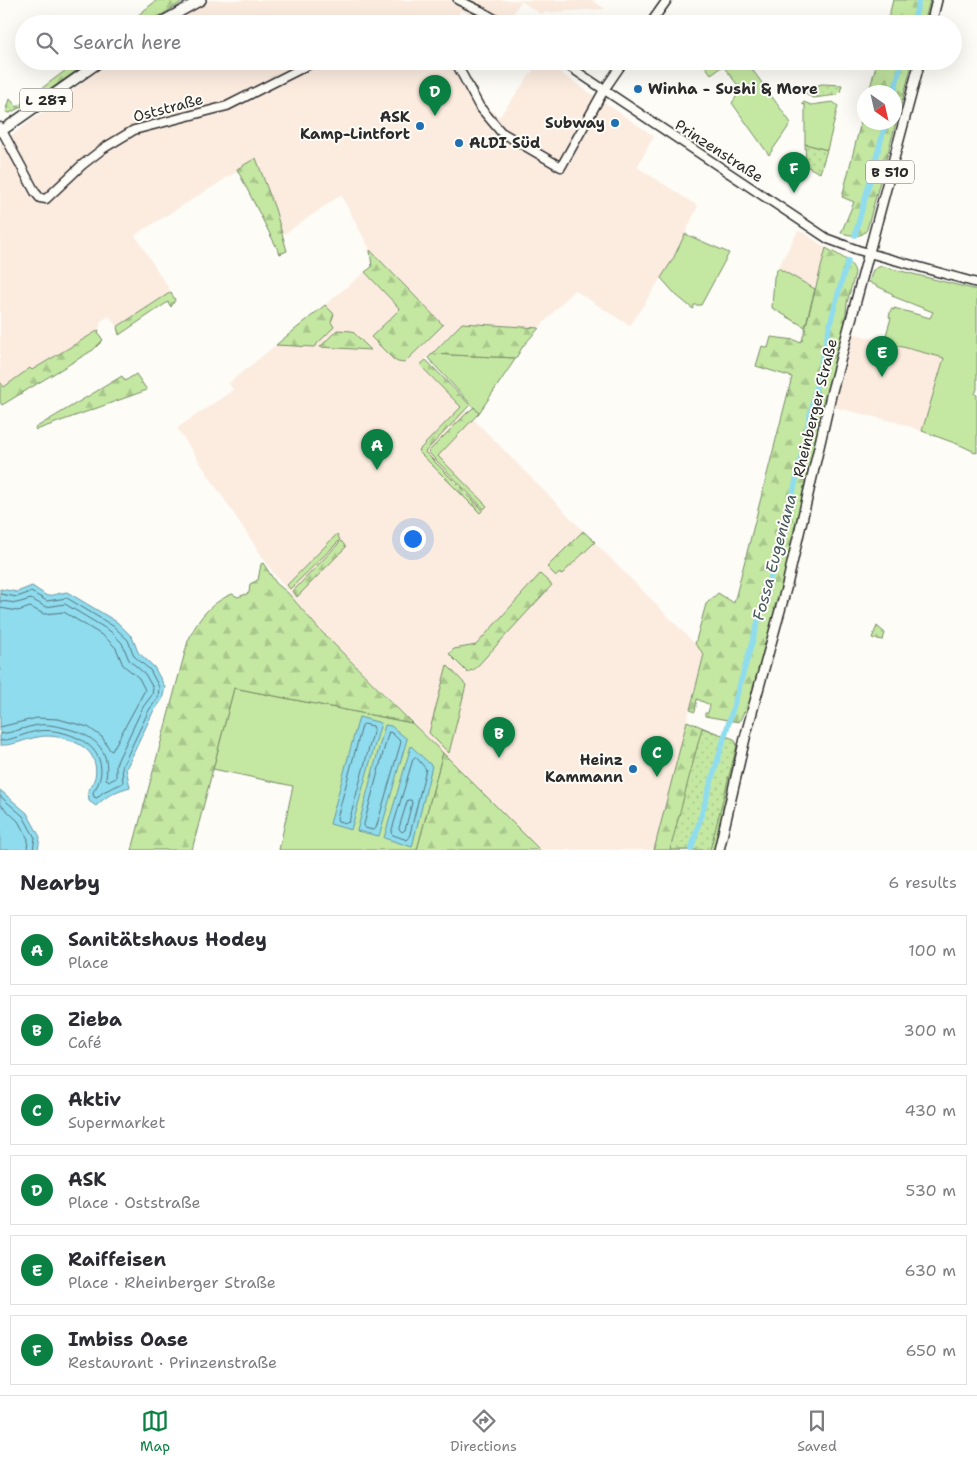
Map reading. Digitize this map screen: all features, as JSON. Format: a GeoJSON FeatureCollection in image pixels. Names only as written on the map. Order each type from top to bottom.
{"type":"FeatureCollection","features":[{"type":"Feature","properties":{"kind":"main road"},"geometry":{"type":"LineString","coordinates":[[173,15],[199,0]]}},
{"type":"Feature","properties":{"kind":"main road"},"geometry":{"type":"LineString","coordinates":[[933,15],[937,0]]}},
{"type":"Feature","properties":{"kind":"main road","name":"L 287"},"geometry":{"type":"LineString","coordinates":[[1,130],[88,70]]}},
{"type":"Feature","properties":{"kind":"main road","name":"Rheinberger Straße"},"geometry":{"type":"LineString","coordinates":[[719,850],[746,734],[774,634],[828,406],[918,70]]}},
{"type":"Feature","properties":{"kind":"street"},"geometry":{"type":"LineString","coordinates":[[458,0],[488,15]]}},
{"type":"Feature","properties":{"kind":"street"},"geometry":{"type":"LineString","coordinates":[[656,15],[667,0]]}},
{"type":"Feature","properties":{"kind":"street","name":"Oststraße"},"geometry":{"type":"LineString","coordinates":[[1,130],[27,180],[43,200],[48,198],[82,164],[134,130],[227,106],[298,70]]}},
{"type":"Feature","properties":{"kind":"street"},"geometry":{"type":"LineString","coordinates":[[460,70],[477,103],[501,132],[561,167],[604,90],[618,70]]}},
{"type":"Feature","properties":{"kind":"street","name":"Prinzenstraße"},"geometry":{"type":"LineString","coordinates":[[574,70],[822,235],[868,253],[977,283]]}},
{"type":"Feature","properties":{"kind":"shaded area"},"geometry":{"type":"Polygon","coordinates":[[[209,0],[592,0],[605,9],[539,13],[521,1],[512,15],[473,15],[461,10],[458,15],[180,15],[209,0]]]}},
{"type":"Feature","properties":{"kind":"shaded area"},"geometry":{"type":"Polygon","coordinates":[[[99,70],[466,70],[486,105],[499,117],[533,70],[556,70],[654,136],[637,167],[698,206],[673,259],[630,326],[574,290],[539,328],[462,323],[420,365],[704,653],[654,850],[540,850],[318,628],[273,573],[177,428],[233,390],[229,383],[365,272],[400,309],[396,361],[402,363],[408,360],[442,325],[370,250],[341,195],[283,235],[287,251],[280,254],[238,171],[135,235],[171,292],[117,327],[109,316],[101,321],[99,330],[32,370],[30,368],[4,387],[0,382],[0,144],[99,70]]]}},
{"type":"Feature","properties":{"kind":"shaded area"},"geometry":{"type":"Polygon","coordinates":[[[798,231],[805,233],[826,248],[815,289],[778,268],[798,231]]]}},
{"type":"Feature","properties":{"kind":"shaded area"},"geometry":{"type":"Polygon","coordinates":[[[848,332],[944,357],[922,431],[899,423],[829,406],[848,332]]]}},
{"type":"Feature","properties":{"kind":"green space"},"geometry":{"type":"Polygon","coordinates":[[[157,0],[185,0],[161,15],[138,15],[157,0]]]}},
{"type":"Feature","properties":{"kind":"green space"},"geometry":{"type":"Polygon","coordinates":[[[893,0],[930,0],[926,15],[889,15],[893,0]]]}},
{"type":"Feature","properties":{"kind":"green space"},"geometry":{"type":"Polygon","coordinates":[[[66,70],[77,70],[31,103],[10,113],[6,112],[10,99],[17,107],[66,70]]]}},
{"type":"Feature","properties":{"kind":"green space"},"geometry":{"type":"Polygon","coordinates":[[[708,70],[717,70],[711,74],[708,70]]]}},
{"type":"Feature","properties":{"kind":"green space"},"geometry":{"type":"Polygon","coordinates":[[[726,70],[753,70],[791,123],[769,155],[732,103],[742,88],[726,70]]]}},
{"type":"Feature","properties":{"kind":"green space"},"geometry":{"type":"Polygon","coordinates":[[[875,70],[911,70],[902,101],[902,85],[871,85],[875,70]]]}},
{"type":"Feature","properties":{"kind":"green space"},"geometry":{"type":"Polygon","coordinates":[[[822,84],[842,85],[837,95],[813,98],[807,95],[804,89],[822,84]]]}},
{"type":"Feature","properties":{"kind":"green space"},"geometry":{"type":"Polygon","coordinates":[[[804,102],[811,105],[833,102],[838,106],[827,150],[805,144],[805,105],[802,104],[804,102]]]}},
{"type":"Feature","properties":{"kind":"green space"},"geometry":{"type":"Polygon","coordinates":[[[859,130],[894,130],[867,229],[862,234],[841,233],[854,202],[842,197],[859,130]]]}},
{"type":"Feature","properties":{"kind":"green space"},"geometry":{"type":"Polygon","coordinates":[[[805,144],[827,150],[820,173],[806,166],[805,144]]]}},
{"type":"Feature","properties":{"kind":"green space"},"geometry":{"type":"Polygon","coordinates":[[[256,158],[275,209],[287,251],[280,254],[237,169],[256,158]]]}},
{"type":"Feature","properties":{"kind":"green space"},"geometry":{"type":"Polygon","coordinates":[[[685,234],[729,253],[701,305],[694,305],[693,309],[676,295],[661,278],[685,234]]]}},
{"type":"Feature","properties":{"kind":"green space"},"geometry":{"type":"Polygon","coordinates":[[[826,248],[848,261],[855,273],[794,544],[749,711],[744,712],[739,722],[705,716],[710,705],[697,699],[695,712],[690,710],[704,654],[695,644],[706,604],[718,593],[734,603],[792,377],[756,366],[762,346],[768,348],[771,337],[798,342],[802,341],[826,248]]]}},
{"type":"Feature","properties":{"kind":"green space"},"geometry":{"type":"Polygon","coordinates":[[[370,250],[443,325],[404,363],[394,360],[371,337],[400,309],[365,272],[372,267],[370,250]]]}},
{"type":"Feature","properties":{"kind":"green space"},"geometry":{"type":"Polygon","coordinates":[[[881,266],[977,290],[977,389],[975,394],[977,395],[977,453],[922,431],[944,358],[884,342],[891,318],[889,317],[891,309],[894,310],[894,308],[930,318],[933,312],[892,296],[893,294],[869,282],[873,270],[881,266]]]}},
{"type":"Feature","properties":{"kind":"green space"},"geometry":{"type":"Polygon","coordinates":[[[778,268],[815,289],[805,327],[772,308],[774,277],[778,268]]]}},
{"type":"Feature","properties":{"kind":"green space"},"geometry":{"type":"Polygon","coordinates":[[[171,292],[175,300],[171,307],[168,302],[119,335],[117,327],[171,292]]]}},
{"type":"Feature","properties":{"kind":"green space"},"geometry":{"type":"Polygon","coordinates":[[[325,305],[334,314],[331,322],[334,327],[314,347],[276,345],[325,305]]]}},
{"type":"Feature","properties":{"kind":"green space"},"geometry":{"type":"Polygon","coordinates":[[[462,323],[539,328],[523,346],[516,358],[432,354],[462,323]]]}},
{"type":"Feature","properties":{"kind":"green space"},"geometry":{"type":"Polygon","coordinates":[[[99,330],[98,333],[103,340],[93,350],[2,405],[0,402],[0,382],[4,387],[30,368],[32,370],[99,330]]]}},
{"type":"Feature","properties":{"kind":"green space"},"geometry":{"type":"Polygon","coordinates":[[[337,330],[352,331],[371,350],[320,347],[337,330]]]}},
{"type":"Feature","properties":{"kind":"green space"},"geometry":{"type":"Polygon","coordinates":[[[432,354],[516,358],[479,413],[428,358],[432,354]]]}},
{"type":"Feature","properties":{"kind":"green space"},"geometry":{"type":"Polygon","coordinates":[[[426,360],[470,405],[425,452],[483,510],[480,513],[418,451],[461,407],[420,365],[426,360]]]}},
{"type":"Feature","properties":{"kind":"green space"},"geometry":{"type":"Polygon","coordinates":[[[136,374],[147,390],[36,430],[35,428],[122,376],[125,381],[136,374]]]}},
{"type":"Feature","properties":{"kind":"green space"},"geometry":{"type":"Polygon","coordinates":[[[474,407],[479,413],[438,456],[487,506],[484,509],[428,452],[474,407]]]}},
{"type":"Feature","properties":{"kind":"green space"},"geometry":{"type":"Polygon","coordinates":[[[583,531],[595,542],[561,575],[560,573],[556,576],[547,567],[583,531]]]}},
{"type":"Feature","properties":{"kind":"green space"},"geometry":{"type":"Polygon","coordinates":[[[337,534],[340,540],[290,589],[287,585],[337,534]]]}},
{"type":"Feature","properties":{"kind":"green space"},"geometry":{"type":"Polygon","coordinates":[[[341,541],[346,547],[297,597],[293,591],[341,541]]]}},
{"type":"Feature","properties":{"kind":"green space"},"geometry":{"type":"Polygon","coordinates":[[[263,563],[276,583],[288,593],[318,628],[412,723],[234,688],[192,850],[132,850],[188,641],[200,619],[217,602],[232,594],[238,597],[249,593],[250,584],[258,580],[261,564],[263,563]]]}},
{"type":"Feature","properties":{"kind":"green space"},"geometry":{"type":"Polygon","coordinates":[[[540,574],[552,585],[473,671],[471,670],[468,673],[449,654],[454,649],[476,645],[540,574]]]}},
{"type":"Feature","properties":{"kind":"green space"},"geometry":{"type":"Polygon","coordinates":[[[877,626],[885,633],[883,640],[872,638],[877,626]]]}},
{"type":"Feature","properties":{"kind":"green space"},"geometry":{"type":"Polygon","coordinates":[[[447,665],[466,685],[449,753],[429,733],[447,665]]]}},
{"type":"Feature","properties":{"kind":"green space"},"geometry":{"type":"Polygon","coordinates":[[[234,688],[412,723],[443,753],[417,850],[279,850],[293,786],[213,769],[234,688]]]}},
{"type":"Feature","properties":{"kind":"green space"},"geometry":{"type":"Polygon","coordinates":[[[687,721],[735,741],[737,745],[715,850],[654,850],[687,721]]]}},
{"type":"Feature","properties":{"kind":"green space"},"geometry":{"type":"Polygon","coordinates":[[[702,728],[734,739],[737,745],[710,850],[670,850],[702,728]]]}},
{"type":"Feature","properties":{"kind":"green space"},"geometry":{"type":"Polygon","coordinates":[[[443,753],[540,850],[417,850],[443,753]]]}},
{"type":"Feature","properties":{"kind":"water"},"geometry":{"type":"Polygon","coordinates":[[[32,586],[47,596],[67,592],[117,622],[132,637],[138,652],[154,667],[165,687],[162,700],[153,712],[126,769],[130,787],[112,794],[96,806],[89,801],[88,790],[95,777],[94,761],[91,754],[79,744],[62,738],[45,736],[0,745],[0,589],[17,592],[32,586]]]}},
{"type":"Feature","properties":{"kind":"water"},"geometry":{"type":"Polygon","coordinates":[[[359,717],[381,723],[351,830],[330,824],[359,717]]]}},
{"type":"Feature","properties":{"kind":"water"},"geometry":{"type":"Polygon","coordinates":[[[385,725],[391,726],[407,739],[379,836],[357,831],[385,725]]]}},
{"type":"Feature","properties":{"kind":"water"},"geometry":{"type":"Polygon","coordinates":[[[411,746],[432,766],[412,847],[384,838],[411,746]]]}},
{"type":"Feature","properties":{"kind":"water"},"geometry":{"type":"Polygon","coordinates":[[[0,790],[27,813],[40,837],[38,850],[0,850],[0,790]]]}},
{"type":"Feature","properties":{"kind":"waterway","name":"Fossa Eugeniana"},"geometry":{"type":"LineString","coordinates":[[915,15],[919,0]]}},
{"type":"Feature","properties":{"kind":"waterway","name":"Fossa Eugeniana"},"geometry":{"type":"LineString","coordinates":[[896,85],[900,70]]}},
{"type":"Feature","properties":{"kind":"waterway","name":"Fossa Eugeniana"},"geometry":{"type":"LineString","coordinates":[[855,235],[884,130]]}},
{"type":"Feature","properties":{"kind":"waterway","name":"Fossa Eugeniana"},"geometry":{"type":"LineString","coordinates":[[691,850],[791,501],[831,321],[848,261]]}},
{"type":"Feature","properties":{"kind":"place","name":"Winha - Sushi & More"},"geometry":{"type":"Point","coordinates":[638,89]}},
{"type":"Feature","properties":{"kind":"place","name":"ASK"},"geometry":{"type":"Point","coordinates":[435,116]}},
{"type":"Feature","properties":{"kind":"place","name":"Subway"},"geometry":{"type":"Point","coordinates":[615,123]}},
{"type":"Feature","properties":{"kind":"place","name":"ASK Kamp-Lintfort"},"geometry":{"type":"Point","coordinates":[420,126]}},
{"type":"Feature","properties":{"kind":"place","name":"ALDI Süd"},"geometry":{"type":"Point","coordinates":[459,143]}},
{"type":"Feature","properties":{"kind":"place","name":"Imbiss Oase"},"geometry":{"type":"Point","coordinates":[794,193]}},
{"type":"Feature","properties":{"kind":"place","name":"Raiffeisen"},"geometry":{"type":"Point","coordinates":[882,377]}},
{"type":"Feature","properties":{"kind":"place","name":"Sanitätshaus Hodey"},"geometry":{"type":"Point","coordinates":[377,470]}},
{"type":"Feature","properties":{"kind":"place","name":"Zieba"},"geometry":{"type":"Point","coordinates":[499,758]}},
{"type":"Feature","properties":{"kind":"place","name":"Heinz Kammann"},"geometry":{"type":"Point","coordinates":[633,769]}},
{"type":"Feature","properties":{"kind":"place","name":"Aktiv"},"geometry":{"type":"Point","coordinates":[657,777]}}]}
